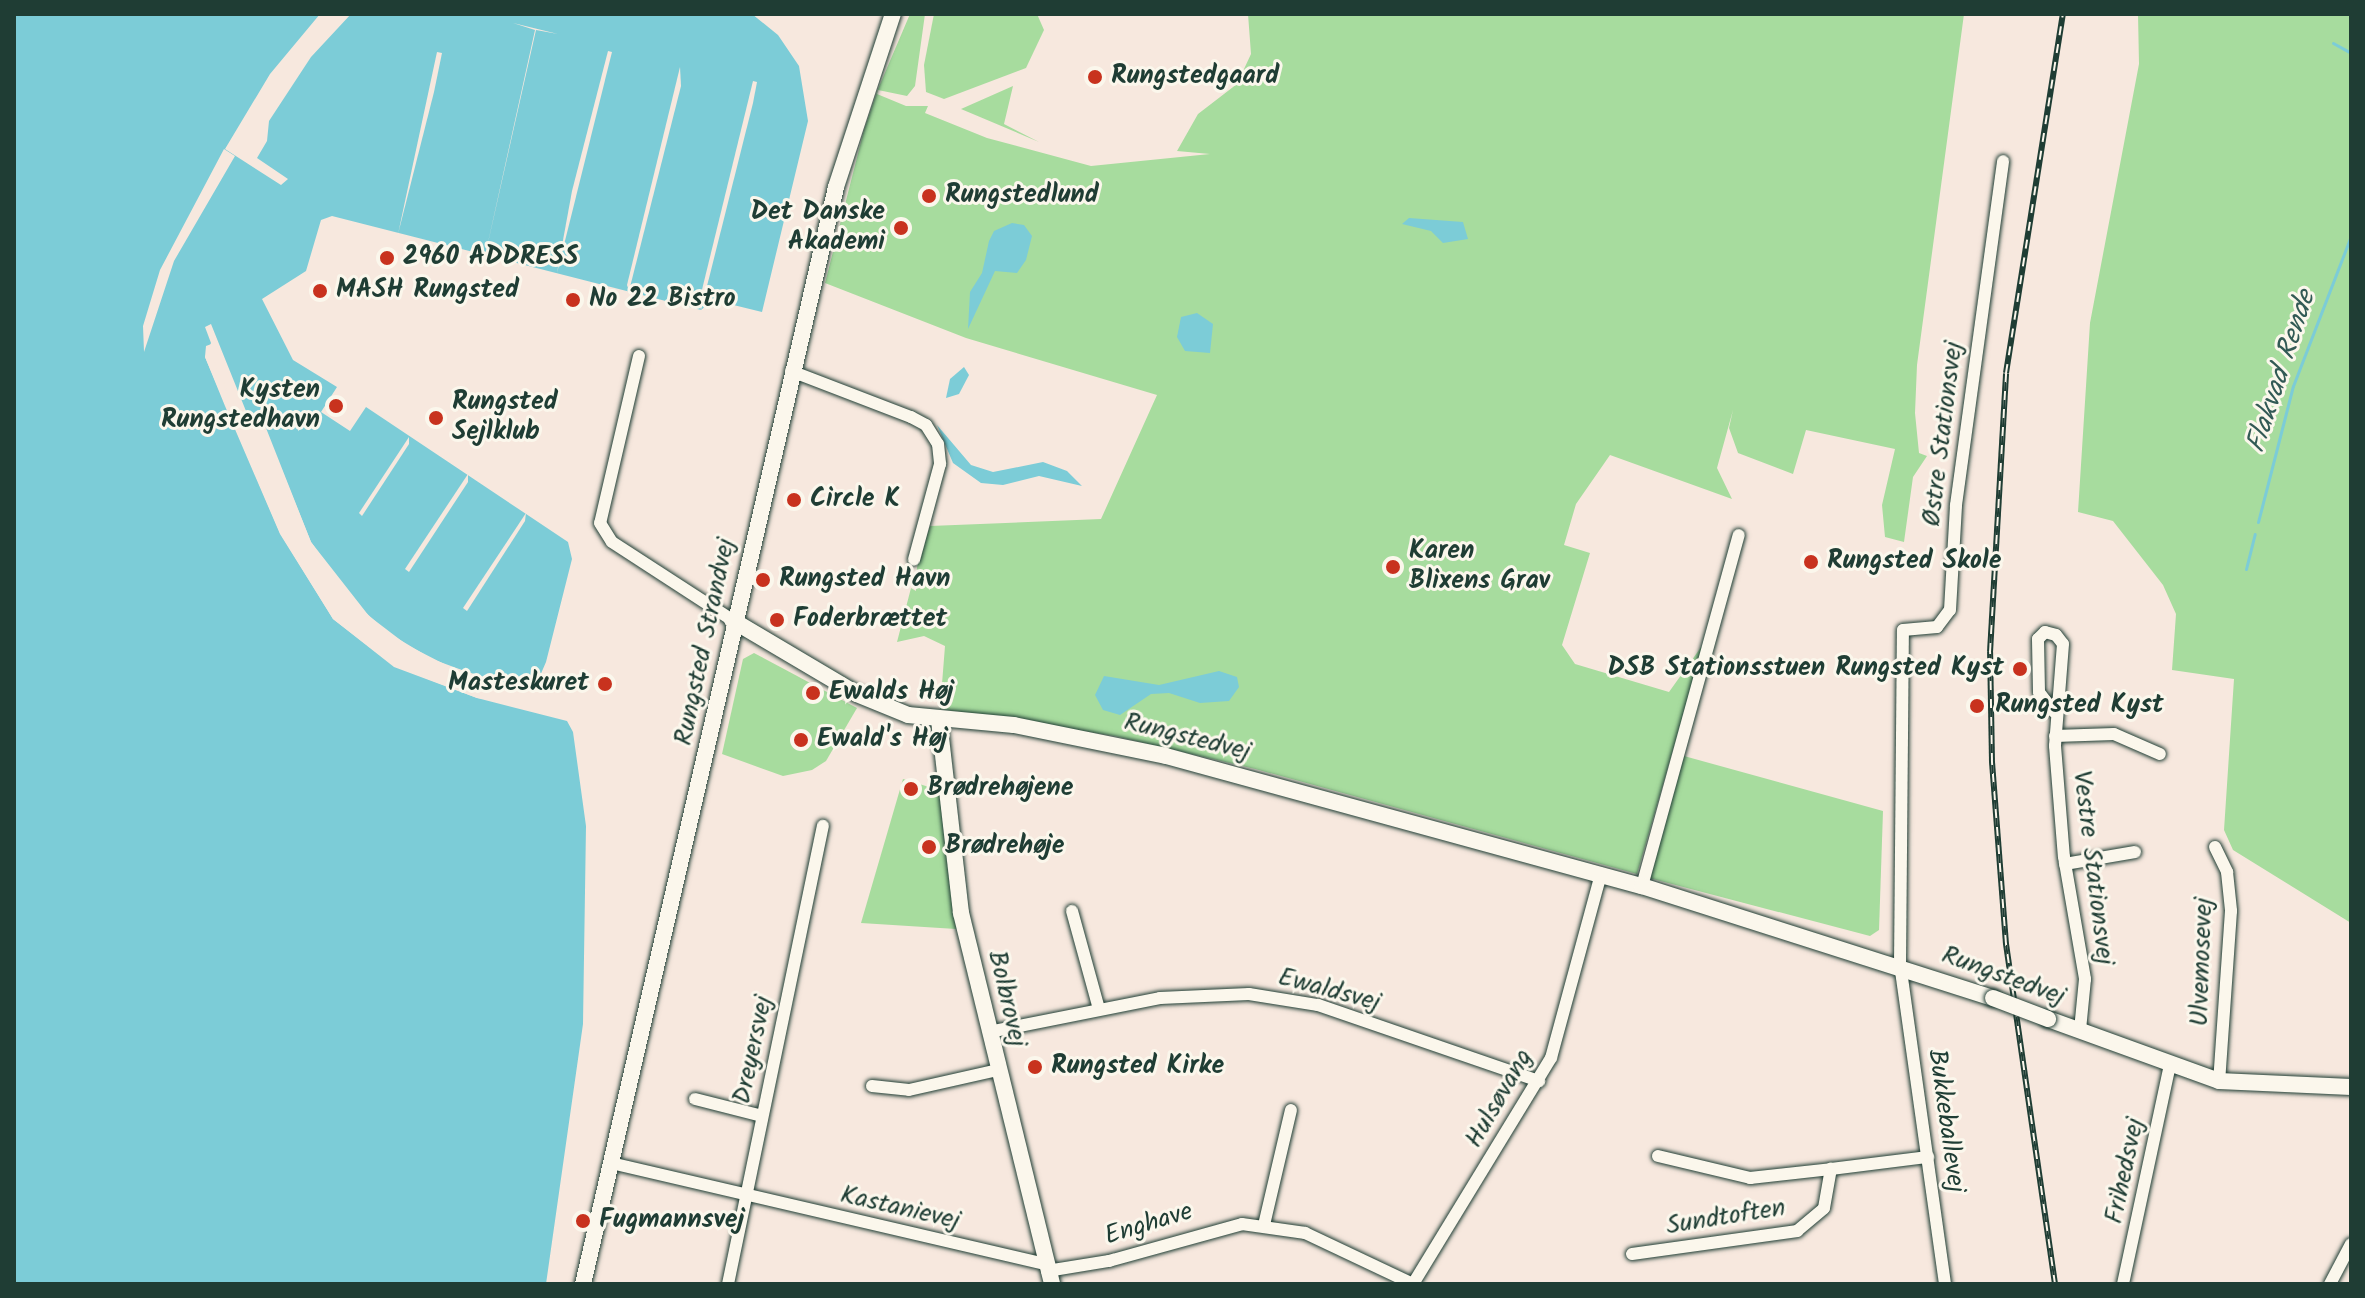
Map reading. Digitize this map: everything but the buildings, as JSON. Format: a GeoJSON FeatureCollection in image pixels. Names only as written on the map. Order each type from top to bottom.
{"type":"FeatureCollection","features":[{"type":"Feature","properties":{"kind":"main road","name":"Rungsted Strandvej"},"geometry":{"type":"LineString","coordinates":[[583,1284],[704,768],[732,620],[791,371],[851,130],[893,14]]}},
{"type":"Feature","properties":{"kind":"main road","name":"Rungstedvej"},"geometry":{"type":"LineString","coordinates":[[732,620],[875,704],[939,720],[1014,725],[1162,755],[1601,874],[1900,965],[2219,1081],[2351,1087]]}},
{"type":"Feature","properties":{"kind":"main road","name":"Bolbrovej"},"geometry":{"type":"LineString","coordinates":[[939,720],[957,892],[1048,1273]]}},
{"type":"Feature","properties":{"kind":"street","name":"Østre Stationsvej"},"geometry":{"type":"LineString","coordinates":[[1900,965],[1903,630],[1936,627],[1950,610],[1957,490],[2003,161]]}},
{"type":"Feature","properties":{"kind":"street"},"geometry":{"type":"LineString","coordinates":[[639,356],[600,523],[612,542],[732,620]]}},
{"type":"Feature","properties":{"kind":"street"},"geometry":{"type":"LineString","coordinates":[[791,371],[926,425],[938,444],[940,464],[914,560]]}},
{"type":"Feature","properties":{"kind":"street"},"geometry":{"type":"LineString","coordinates":[[1642,886],[1739,535]]}},
{"type":"Feature","properties":{"kind":"street","name":"Vestre Stationsvej"},"geometry":{"type":"LineString","coordinates":[[2054,712],[2039,692],[2038,639],[2045,632],[2063,644],[2054,712],[2055,736],[2065,864],[2085,979],[2080,1030]]}},
{"type":"Feature","properties":{"kind":"street"},"geometry":{"type":"LineString","coordinates":[[2055,736],[2114,734],[2160,754]]}},
{"type":"Feature","properties":{"kind":"street","name":"Dreyersvej"},"geometry":{"type":"LineString","coordinates":[[728,1284],[823,826]]}},
{"type":"Feature","properties":{"kind":"street","name":"Ulvemosevej"},"geometry":{"type":"LineString","coordinates":[[2215,847],[2227,872],[2231,911],[2219,1081]]}},
{"type":"Feature","properties":{"kind":"street"},"geometry":{"type":"LineString","coordinates":[[2065,864],[2135,852]]}},
{"type":"Feature","properties":{"kind":"street","name":"Hulsøvang"},"geometry":{"type":"LineString","coordinates":[[1413,1284],[1539,1081],[1553,1053],[1601,874]]}},
{"type":"Feature","properties":{"kind":"street"},"geometry":{"type":"LineString","coordinates":[[1072,911],[1099,1009]]}},
{"type":"Feature","properties":{"kind":"street","name":"Bukkeballevej"},"geometry":{"type":"LineString","coordinates":[[1900,965],[1945,1284]]}},
{"type":"Feature","properties":{"kind":"street","name":"Ewaldsvej"},"geometry":{"type":"LineString","coordinates":[[989,1032],[1099,1009],[1204,994],[1286,998],[1539,1081]]}},
{"type":"Feature","properties":{"kind":"street","name":"Frihedsvej"},"geometry":{"type":"LineString","coordinates":[[2123,1284],[2170,1065]]}},
{"type":"Feature","properties":{"kind":"street"},"geometry":{"type":"LineString","coordinates":[[872,1086],[909,1090],[998,1070]]}},
{"type":"Feature","properties":{"kind":"street"},"geometry":{"type":"LineString","coordinates":[[695,1099],[762,1116]]}},
{"type":"Feature","properties":{"kind":"street"},"geometry":{"type":"LineString","coordinates":[[1264,1225],[1291,1110]]}},
{"type":"Feature","properties":{"kind":"street"},"geometry":{"type":"LineString","coordinates":[[1658,1156],[1750,1178],[1928,1157]]}},
{"type":"Feature","properties":{"kind":"street"},"geometry":{"type":"LineString","coordinates":[[611,1163],[746,1195]]}},
{"type":"Feature","properties":{"kind":"street","name":"Sundtoften"},"geometry":{"type":"LineString","coordinates":[[1632,1254],[1797,1231],[1824,1208],[1831,1169]]}},
{"type":"Feature","properties":{"kind":"street","name":"Kastanievej"},"geometry":{"type":"LineString","coordinates":[[746,1195],[1048,1273]]}},
{"type":"Feature","properties":{"kind":"street","name":"Enghave"},"geometry":{"type":"LineString","coordinates":[[1048,1273],[1109,1261],[1218,1227],[1264,1225],[1305,1233],[1413,1284]]}},
{"type":"Feature","properties":{"kind":"street"},"geometry":{"type":"LineString","coordinates":[[2330,1284],[2351,1244]]}},
{"type":"Feature","properties":{"kind":"green space"},"geometry":{"type":"Polygon","coordinates":[[[910,14],[925,14],[915,86],[907,96],[878,90],[877,94],[906,106],[928,106],[925,113],[987,138],[1091,166],[1210,154],[1177,151],[1198,114],[1237,84],[1251,54],[1248,14],[1964,14],[1917,365],[1915,413],[1919,453],[1927,456],[1913,477],[1904,542],[1885,537],[1882,505],[1895,449],[1806,430],[1793,474],[1738,453],[1729,428],[1733,410],[1717,468],[1732,499],[1610,455],[1576,504],[1564,545],[1590,553],[1562,645],[1575,664],[1669,692],[1704,643],[1637,874],[1255,769],[1115,736],[940,709],[945,646],[924,636],[897,642],[911,588],[916,591],[917,567],[930,526],[1101,519],[1157,395],[966,338],[825,283],[864,130],[878,89],[910,14]]]}},
{"type":"Feature","properties":{"kind":"green space"},"geometry":{"type":"Polygon","coordinates":[[[934,14],[1037,14],[1044,30],[1026,68],[944,99],[926,92],[924,65],[934,14]]]}},
{"type":"Feature","properties":{"kind":"green space"},"geometry":{"type":"Polygon","coordinates":[[[2138,14],[2351,14],[2351,923],[2233,850],[2224,830],[2234,679],[2172,670],[2176,614],[2163,585],[2113,521],[2078,512],[2090,323],[2139,64],[2138,14]]]}},
{"type":"Feature","properties":{"kind":"green space"},"geometry":{"type":"Polygon","coordinates":[[[1013,86],[1004,124],[1039,142],[961,109],[1013,86]]]}},
{"type":"Feature","properties":{"kind":"green space"},"geometry":{"type":"Polygon","coordinates":[[[754,653],[857,708],[826,761],[812,770],[783,776],[722,754],[743,659],[754,653]]]}},
{"type":"Feature","properties":{"kind":"green space"},"geometry":{"type":"Polygon","coordinates":[[[1684,756],[1883,811],[1879,930],[1870,936],[1649,878],[1684,756]]]}},
{"type":"Feature","properties":{"kind":"green space"},"geometry":{"type":"Polygon","coordinates":[[[903,779],[942,791],[956,929],[861,923],[903,779]]]}},
{"type":"Feature","properties":{"kind":"water"},"geometry":{"type":"Polygon","coordinates":[[[14,14],[320,14],[270,74],[225,149],[281,185],[288,179],[257,158],[267,141],[269,121],[311,57],[351,14],[752,14],[778,35],[799,66],[808,121],[762,312],[713,300],[701,310],[332,216],[321,220],[306,271],[262,299],[293,360],[337,387],[321,412],[350,431],[366,407],[568,542],[572,559],[546,662],[533,692],[448,666],[407,645],[369,616],[311,542],[266,428],[248,427],[214,343],[206,346],[205,357],[280,533],[333,619],[394,667],[477,698],[567,721],[573,732],[586,826],[583,1024],[546,1284],[14,1284],[14,14]]]}},
{"type":"Feature","properties":{"kind":"water"},"geometry":{"type":"Polygon","coordinates":[[[1409,218],[1463,222],[1468,239],[1443,243],[1431,231],[1402,224],[1409,218]]]}},
{"type":"Feature","properties":{"kind":"water"},"geometry":{"type":"Polygon","coordinates":[[[1012,223],[1024,225],[1032,236],[1026,260],[1017,273],[995,271],[968,329],[970,292],[982,273],[989,241],[994,231],[1012,223]]]}},
{"type":"Feature","properties":{"kind":"water"},"geometry":{"type":"Polygon","coordinates":[[[1197,313],[1213,324],[1210,353],[1185,351],[1177,337],[1181,317],[1197,313]]]}},
{"type":"Feature","properties":{"kind":"water"},"geometry":{"type":"Polygon","coordinates":[[[964,367],[969,375],[959,394],[946,398],[950,379],[964,367]]]}},
{"type":"Feature","properties":{"kind":"water"},"geometry":{"type":"Polygon","coordinates":[[[937,425],[971,465],[993,472],[1043,462],[1067,471],[1082,486],[1039,476],[1003,485],[981,483],[953,463],[937,425]]]}},
{"type":"Feature","properties":{"kind":"water"},"geometry":{"type":"Polygon","coordinates":[[[1219,671],[1237,677],[1239,687],[1229,701],[1200,703],[1169,693],[1151,694],[1120,715],[1103,710],[1095,695],[1104,676],[1159,685],[1219,671]]]}},
{"type":"Feature","properties":{"kind":"pier"},"geometry":{"type":"Polygon","coordinates":[[[513,23],[558,34],[536,30],[485,256],[535,30],[513,23]]]}},
{"type":"Feature","properties":{"kind":"pier"},"geometry":{"type":"Polygon","coordinates":[[[608,51],[612,52],[557,273],[572,191],[608,51]]]}},
{"type":"Feature","properties":{"kind":"pier"},"geometry":{"type":"Polygon","coordinates":[[[437,52],[442,53],[434,92],[398,234],[437,52]]]}},
{"type":"Feature","properties":{"kind":"pier"},"geometry":{"type":"Polygon","coordinates":[[[680,67],[681,86],[629,291],[627,285],[680,67]]]}},
{"type":"Feature","properties":{"kind":"pier"},"geometry":{"type":"Polygon","coordinates":[[[753,81],[757,82],[753,103],[701,310],[699,302],[753,81]]]}},
{"type":"Feature","properties":{"kind":"pier"},"geometry":{"type":"Polygon","coordinates":[[[224,149],[235,156],[174,261],[144,352],[143,326],[160,270],[224,149]]]}},
{"type":"Feature","properties":{"kind":"pier"},"geometry":{"type":"Polygon","coordinates":[[[211,324],[250,421],[282,411],[252,425],[265,428],[311,542],[352,600],[387,632],[432,659],[532,696],[447,670],[404,649],[366,619],[308,544],[262,431],[245,429],[209,349],[284,532],[336,616],[396,663],[507,702],[477,698],[394,666],[333,619],[280,534],[225,406],[205,357],[211,343],[205,327],[211,324]]]}},
{"type":"Feature","properties":{"kind":"pier"},"geometry":{"type":"Polygon","coordinates":[[[409,437],[409,444],[362,516],[359,513],[409,437]]]}},
{"type":"Feature","properties":{"kind":"pier"},"geometry":{"type":"Polygon","coordinates":[[[468,474],[468,482],[409,572],[405,569],[468,474]]]}},
{"type":"Feature","properties":{"kind":"pier"},"geometry":{"type":"Polygon","coordinates":[[[526,513],[525,521],[467,611],[463,608],[526,513]]]}},
{"type":"Feature","properties":{"kind":"waterway","name":"Flakvad Rende"},"geometry":{"type":"LineString","coordinates":[[2333,43],[2351,53]]}},
{"type":"Feature","properties":{"kind":"waterway","name":"Flakvad Rende"},"geometry":{"type":"LineString","coordinates":[[2258,522],[2293,386],[2351,236]]}},
{"type":"Feature","properties":{"kind":"waterway","name":"Flakvad Rende"},"geometry":{"type":"LineString","coordinates":[[2246,569],[2255,534]]}},
{"type":"Feature","properties":{"kind":"railway"},"geometry":{"type":"LineString","coordinates":[[2055,1284],[2006,944],[1992,762],[1990,652],[2006,373],[2063,14]]}},
{"type":"Feature","properties":{"kind":"place","name":"Rungstedgaard"},"geometry":{"type":"Point","coordinates":[1095,77]}},
{"type":"Feature","properties":{"kind":"place","name":"Rungstedlund"},"geometry":{"type":"Point","coordinates":[929,196]}},
{"type":"Feature","properties":{"kind":"place","name":"Det Danske Akademi"},"geometry":{"type":"Point","coordinates":[901,228]}},
{"type":"Feature","properties":{"kind":"place","name":"2960 ADDRESS"},"geometry":{"type":"Point","coordinates":[387,258]}},
{"type":"Feature","properties":{"kind":"place","name":"MASH Rungsted"},"geometry":{"type":"Point","coordinates":[320,291]}},
{"type":"Feature","properties":{"kind":"place","name":"No 22 Bistro"},"geometry":{"type":"Point","coordinates":[573,300]}},
{"type":"Feature","properties":{"kind":"place","name":"Kysten Rungstedhavn"},"geometry":{"type":"Point","coordinates":[336,406]}},
{"type":"Feature","properties":{"kind":"place","name":"Rungsted Sejlklub"},"geometry":{"type":"Point","coordinates":[436,418]}},
{"type":"Feature","properties":{"kind":"place","name":"Circle K"},"geometry":{"type":"Point","coordinates":[794,500]}},
{"type":"Feature","properties":{"kind":"place","name":"Rungsted Skole"},"geometry":{"type":"Point","coordinates":[1811,562]}},
{"type":"Feature","properties":{"kind":"place","name":"Karen Blixens Grav"},"geometry":{"type":"Point","coordinates":[1393,567]}},
{"type":"Feature","properties":{"kind":"place","name":"Rungsted Havn"},"geometry":{"type":"Point","coordinates":[763,580]}},
{"type":"Feature","properties":{"kind":"place","name":"Foderbrættet"},"geometry":{"type":"Point","coordinates":[777,620]}},
{"type":"Feature","properties":{"kind":"place","name":"DSB Stationsstuen Rungsted Kyst"},"geometry":{"type":"Point","coordinates":[2020,669]}},
{"type":"Feature","properties":{"kind":"place","name":"Masteskuret"},"geometry":{"type":"Point","coordinates":[605,684]}},
{"type":"Feature","properties":{"kind":"place","name":"Ewalds Høj"},"geometry":{"type":"Point","coordinates":[813,693]}},
{"type":"Feature","properties":{"kind":"place","name":"Rungsted Kyst"},"geometry":{"type":"Point","coordinates":[1977,706]}},
{"type":"Feature","properties":{"kind":"place","name":"Ewald's Høj"},"geometry":{"type":"Point","coordinates":[801,740]}},
{"type":"Feature","properties":{"kind":"place","name":"Brødrehøjene"},"geometry":{"type":"Point","coordinates":[911,789]}},
{"type":"Feature","properties":{"kind":"place","name":"Brødrehøje"},"geometry":{"type":"Point","coordinates":[929,847]}},
{"type":"Feature","properties":{"kind":"place","name":"Rungsted Kirke"},"geometry":{"type":"Point","coordinates":[1035,1067]}},
{"type":"Feature","properties":{"kind":"place","name":"Fugmannsvej"},"geometry":{"type":"Point","coordinates":[583,1221]}}]}
